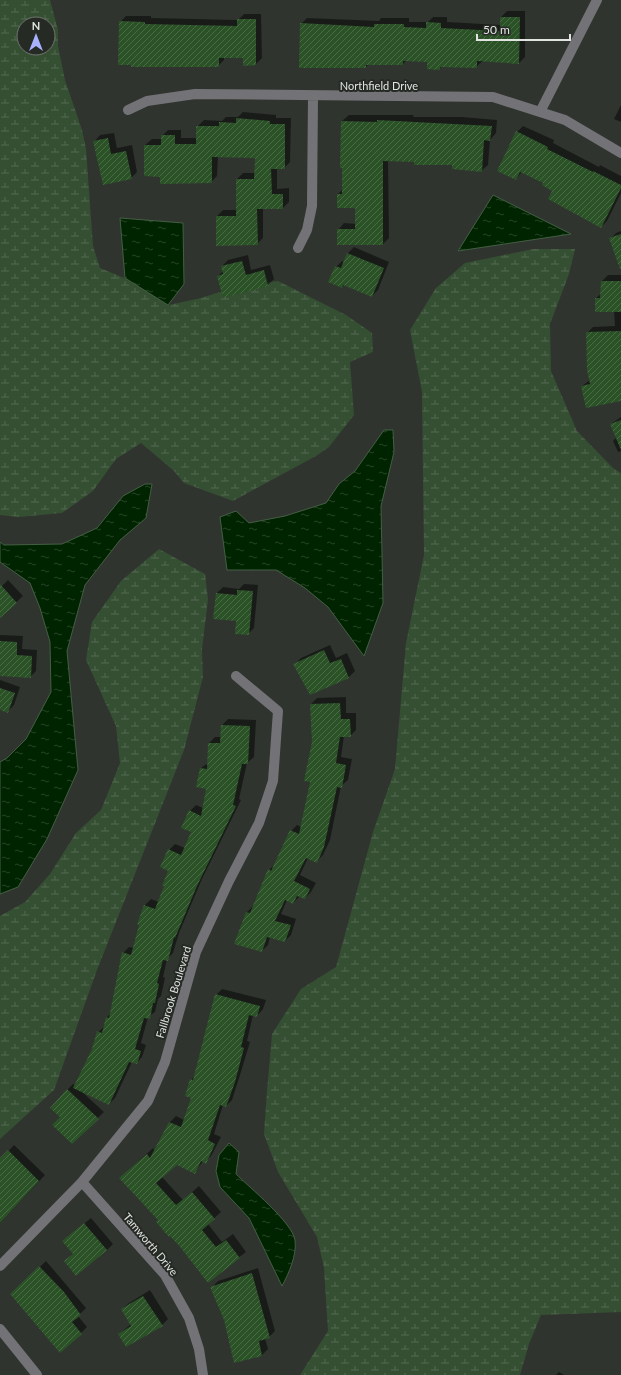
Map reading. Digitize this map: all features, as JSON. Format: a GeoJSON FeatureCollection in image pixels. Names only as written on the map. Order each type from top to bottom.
{"type":"FeatureCollection","features":[{"type":"Feature","properties":{"kind":"street"},"geometry":{"type":"LineString","coordinates":[[540,112],[597,0]]}},
{"type":"Feature","properties":{"kind":"street","name":"Northfield Drive"},"geometry":{"type":"LineString","coordinates":[[128,110],[146,101],[195,94],[313,97],[493,97],[565,120],[621,153]]}},
{"type":"Feature","properties":{"kind":"street"},"geometry":{"type":"LineString","coordinates":[[298,248],[307,230],[312,206],[313,97]]}},
{"type":"Feature","properties":{"kind":"street","name":"Fallbrook Boulevard"},"geometry":{"type":"LineString","coordinates":[[0,1266],[82,1182],[148,1101],[165,1062],[196,952],[229,881],[259,823],[273,781],[278,710],[236,676]]}},
{"type":"Feature","properties":{"kind":"street","name":"Tamworth Drive"},"geometry":{"type":"LineString","coordinates":[[82,1182],[165,1275],[189,1318],[199,1349],[203,1375]]}},
{"type":"Feature","properties":{"kind":"street"},"geometry":{"type":"LineString","coordinates":[[0,1329],[37,1375]]}},
{"type":"Feature","properties":{"kind":"green space"},"geometry":{"type":"Polygon","coordinates":[[[0,0],[50,0],[54,16],[16,16],[16,56],[56,56],[56,22],[58,30],[58,46],[65,80],[82,130],[86,149],[93,246],[100,268],[129,280],[169,305],[201,298],[242,285],[278,281],[346,315],[372,333],[373,352],[350,362],[354,415],[329,447],[316,456],[233,501],[184,483],[174,471],[141,443],[116,459],[93,491],[62,513],[19,517],[0,515],[0,0]]]}},
{"type":"Feature","properties":{"kind":"green space"},"geometry":{"type":"Polygon","coordinates":[[[533,249],[575,249],[569,274],[550,324],[551,371],[577,431],[613,468],[621,473],[621,1312],[541,1315],[529,1344],[520,1375],[300,1375],[328,1331],[324,1268],[317,1237],[278,1172],[264,1134],[272,1034],[301,989],[336,967],[373,832],[395,769],[406,643],[424,555],[422,392],[410,330],[436,288],[465,263],[533,249]]]}},
{"type":"Feature","properties":{"kind":"green space"},"geometry":{"type":"Polygon","coordinates":[[[159,549],[205,574],[208,599],[202,649],[203,677],[184,750],[97,970],[54,1090],[0,1139],[0,916],[25,902],[50,874],[76,833],[101,810],[120,763],[116,726],[86,660],[92,622],[121,581],[159,549]]]}},
{"type":"Feature","properties":{"kind":"water"},"geometry":{"type":"Polygon","coordinates":[[[493,195],[571,234],[458,251],[493,195]]]}},
{"type":"Feature","properties":{"kind":"water"},"geometry":{"type":"Polygon","coordinates":[[[120,218],[183,223],[184,284],[168,305],[125,278],[120,218]]]}},
{"type":"Feature","properties":{"kind":"water"},"geometry":{"type":"Polygon","coordinates":[[[384,430],[393,430],[394,452],[381,506],[383,603],[364,656],[328,607],[305,588],[276,570],[227,570],[220,517],[236,511],[249,523],[285,516],[326,503],[339,484],[355,471],[384,430]]]}},
{"type":"Feature","properties":{"kind":"water"},"geometry":{"type":"Polygon","coordinates":[[[145,484],[152,484],[146,518],[120,540],[85,585],[67,651],[78,770],[47,839],[18,887],[0,894],[0,762],[7,758],[26,739],[51,692],[50,642],[40,608],[30,583],[0,562],[0,542],[4,545],[62,544],[97,528],[123,496],[145,484]]]}},
{"type":"Feature","properties":{"kind":"water"},"geometry":{"type":"Polygon","coordinates":[[[229,1143],[239,1152],[236,1174],[278,1215],[286,1224],[295,1240],[294,1258],[282,1286],[249,1218],[220,1187],[216,1171],[219,1155],[229,1143]]]}},
{"type":"Feature","properties":{"kind":"building"},"geometry":{"type":"Polygon","coordinates":[[[500,17],[520,17],[519,64],[477,61],[477,68],[440,67],[440,70],[427,69],[427,62],[403,61],[403,65],[366,65],[366,68],[299,68],[300,23],[374,27],[374,24],[404,24],[404,27],[426,28],[426,22],[441,23],[441,28],[500,31],[500,17]]]}},
{"type":"Feature","properties":{"kind":"building"},"geometry":{"type":"Polygon","coordinates":[[[237,19],[256,19],[256,65],[243,66],[243,58],[219,58],[219,67],[131,67],[131,65],[118,65],[119,21],[145,22],[145,24],[237,26],[237,19]]]}},
{"type":"Feature","properties":{"kind":"building"},"geometry":{"type":"Polygon","coordinates":[[[236,118],[270,121],[270,124],[285,124],[285,169],[271,169],[272,194],[283,194],[283,209],[257,209],[258,245],[216,246],[216,216],[236,216],[236,179],[254,179],[255,158],[212,157],[212,183],[160,184],[160,177],[144,176],[144,145],[161,145],[161,135],[175,135],[175,144],[196,144],[196,126],[219,126],[219,122],[236,123],[236,118]]]}},
{"type":"Feature","properties":{"kind":"building"},"geometry":{"type":"Polygon","coordinates":[[[377,120],[492,126],[490,141],[484,140],[482,172],[452,169],[452,165],[414,165],[414,162],[383,161],[383,245],[337,245],[337,229],[355,229],[355,208],[337,208],[337,194],[342,194],[342,168],[340,168],[341,121],[377,122],[377,120]]]}},
{"type":"Feature","properties":{"kind":"building"},"geometry":{"type":"Polygon","coordinates":[[[516,131],[548,147],[547,149],[621,185],[621,188],[601,228],[548,199],[552,191],[542,185],[543,183],[520,172],[516,180],[497,171],[516,131]]]}},
{"type":"Feature","properties":{"kind":"building"},"geometry":{"type":"Polygon","coordinates":[[[108,138],[111,154],[126,151],[132,179],[103,185],[93,141],[108,138]]]}},
{"type":"Feature","properties":{"kind":"building"},"geometry":{"type":"Polygon","coordinates":[[[621,234],[621,269],[620,269],[609,238],[621,234]]]}},
{"type":"Feature","properties":{"kind":"building"},"geometry":{"type":"Polygon","coordinates":[[[347,253],[384,268],[372,297],[343,285],[342,288],[328,282],[335,266],[341,268],[347,253]]]}},
{"type":"Feature","properties":{"kind":"building"},"geometry":{"type":"Polygon","coordinates":[[[242,261],[246,275],[264,270],[268,286],[223,298],[217,276],[223,274],[221,266],[242,261]]]}},
{"type":"Feature","properties":{"kind":"building"},"geometry":{"type":"Polygon","coordinates":[[[601,281],[621,281],[621,312],[595,312],[595,298],[600,298],[601,281]]]}},
{"type":"Feature","properties":{"kind":"building"},"geometry":{"type":"Polygon","coordinates":[[[621,331],[621,401],[586,408],[581,386],[590,384],[587,370],[586,332],[621,331]]]}},
{"type":"Feature","properties":{"kind":"building"},"geometry":{"type":"Polygon","coordinates":[[[621,420],[621,450],[610,424],[621,420]]]}},
{"type":"Feature","properties":{"kind":"building"},"geometry":{"type":"Polygon","coordinates":[[[0,584],[17,603],[0,618],[0,584]]]}},
{"type":"Feature","properties":{"kind":"building"},"geometry":{"type":"Polygon","coordinates":[[[237,590],[253,591],[249,635],[235,634],[236,621],[213,619],[216,593],[237,595],[237,590]]]}},
{"type":"Feature","properties":{"kind":"building"},"geometry":{"type":"Polygon","coordinates":[[[0,641],[17,642],[17,655],[32,656],[31,678],[0,676],[0,641]]]}},
{"type":"Feature","properties":{"kind":"building"},"geometry":{"type":"Polygon","coordinates":[[[324,650],[330,663],[341,659],[349,678],[310,695],[293,664],[324,650]]]}},
{"type":"Feature","properties":{"kind":"building"},"geometry":{"type":"Polygon","coordinates":[[[0,688],[15,693],[8,713],[0,710],[0,688]]]}},
{"type":"Feature","properties":{"kind":"building"},"geometry":{"type":"Polygon","coordinates":[[[340,703],[341,719],[350,719],[351,737],[340,737],[336,763],[346,765],[342,788],[337,787],[324,847],[317,863],[306,858],[294,881],[310,889],[305,899],[297,896],[293,904],[285,900],[275,921],[291,925],[285,942],[267,937],[262,952],[234,944],[246,912],[250,913],[268,869],[271,871],[290,830],[299,834],[310,782],[304,781],[312,742],[310,704],[340,703]]]}},
{"type":"Feature","properties":{"kind":"building"},"geometry":{"type":"Polygon","coordinates":[[[221,725],[250,726],[248,764],[242,764],[233,805],[236,806],[197,886],[175,938],[174,937],[168,961],[163,960],[157,983],[159,984],[155,1003],[153,1003],[150,1019],[144,1018],[135,1049],[141,1051],[137,1064],[129,1062],[109,1105],[73,1088],[92,1049],[97,1031],[102,1033],[106,1017],[109,1018],[122,952],[131,955],[139,925],[137,924],[144,905],[155,909],[168,871],[160,867],[168,849],[181,855],[191,832],[181,828],[189,810],[201,816],[206,789],[196,787],[200,768],[207,769],[208,743],[220,743],[221,725]]]}},
{"type":"Feature","properties":{"kind":"building"},"geometry":{"type":"Polygon","coordinates":[[[215,994],[260,1006],[257,1017],[249,1015],[241,1047],[244,1048],[235,1082],[226,1107],[220,1105],[208,1140],[215,1144],[206,1164],[201,1161],[195,1174],[177,1165],[156,1183],[176,1205],[192,1192],[215,1219],[202,1230],[216,1247],[226,1240],[240,1258],[208,1283],[181,1248],[156,1222],[158,1220],[119,1178],[147,1154],[150,1158],[169,1122],[181,1127],[191,1098],[185,1096],[190,1079],[193,1080],[215,994]]]}},
{"type":"Feature","properties":{"kind":"building"},"geometry":{"type":"Polygon","coordinates":[[[67,1089],[99,1119],[72,1144],[52,1125],[60,1117],[50,1108],[67,1089]]]}},
{"type":"Feature","properties":{"kind":"building"},"geometry":{"type":"Polygon","coordinates":[[[8,1150],[39,1181],[0,1223],[0,1158],[8,1150]]]}},
{"type":"Feature","properties":{"kind":"building"},"geometry":{"type":"Polygon","coordinates":[[[84,1223],[107,1250],[76,1276],[64,1261],[73,1254],[62,1241],[84,1223]]]}},
{"type":"Feature","properties":{"kind":"building"},"geometry":{"type":"Polygon","coordinates":[[[39,1266],[64,1292],[81,1315],[72,1322],[82,1334],[60,1353],[10,1294],[39,1266]]]}},
{"type":"Feature","properties":{"kind":"building"},"geometry":{"type":"Polygon","coordinates":[[[252,1273],[270,1338],[259,1341],[262,1356],[234,1363],[224,1320],[210,1287],[252,1273]]]}},
{"type":"Feature","properties":{"kind":"building"},"geometry":{"type":"Polygon","coordinates":[[[143,1296],[163,1326],[126,1347],[118,1334],[131,1326],[121,1309],[143,1296]]]}}]}
